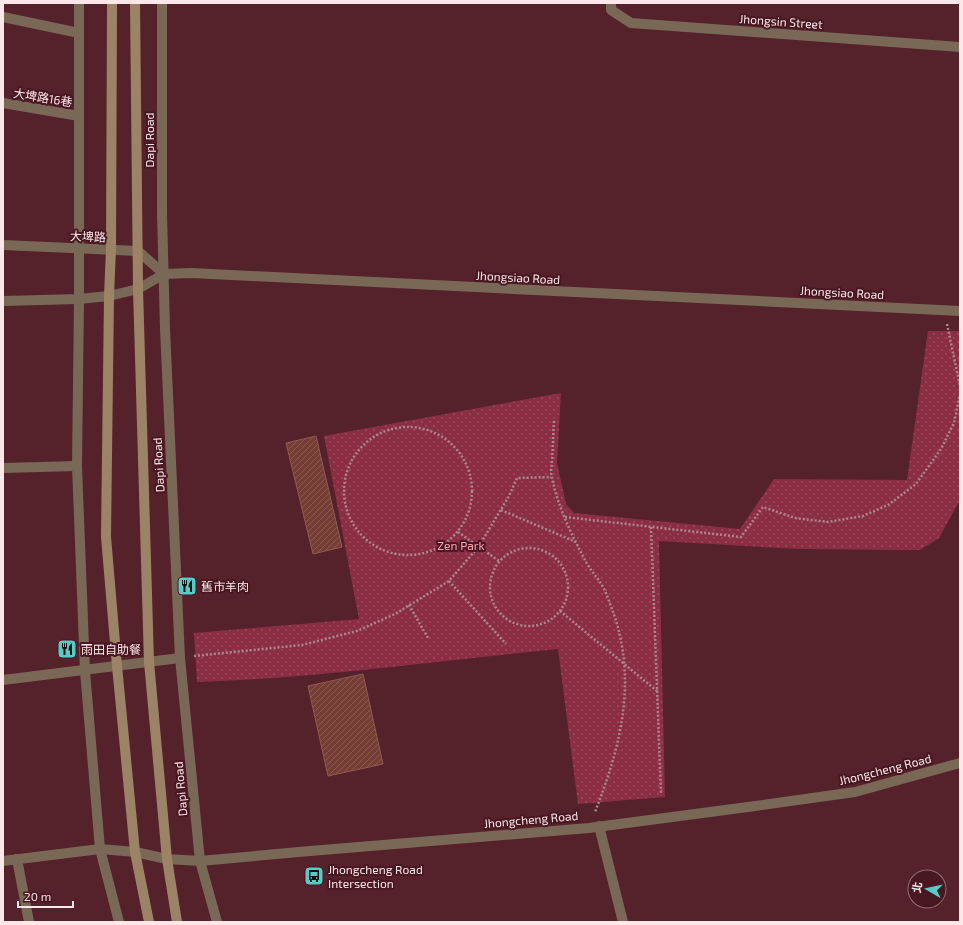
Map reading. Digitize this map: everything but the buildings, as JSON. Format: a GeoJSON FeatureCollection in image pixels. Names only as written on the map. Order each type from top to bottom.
{"type":"FeatureCollection","features":[{"type":"Feature","properties":{"kind":"main road"},"geometry":{"type":"LineString","coordinates":[[112,3],[111,249],[106,537],[135,852],[149,922]]}},
{"type":"Feature","properties":{"kind":"main road","name":"Dapi Road"},"geometry":{"type":"LineString","coordinates":[[135,3],[138,288],[148,662],[166,859],[177,922]]}},
{"type":"Feature","properties":{"kind":"street"},"geometry":{"type":"LineString","coordinates":[[79,3],[78,466],[85,671],[100,849],[119,922]]}},
{"type":"Feature","properties":{"kind":"street","name":"Dapi Road"},"geometry":{"type":"LineString","coordinates":[[162,3],[162,213],[165,330],[180,658],[200,861],[217,922]]}},
{"type":"Feature","properties":{"kind":"street","name":"Jhongsin Street"},"geometry":{"type":"LineString","coordinates":[[611,3],[611,10],[631,23],[960,47]]}},
{"type":"Feature","properties":{"kind":"street"},"geometry":{"type":"LineString","coordinates":[[3,17],[79,33]]}},
{"type":"Feature","properties":{"kind":"street","name":"大埤路16巷"},"geometry":{"type":"LineString","coordinates":[[3,103],[79,116]]}},
{"type":"Feature","properties":{"kind":"street","name":"大埤路"},"geometry":{"type":"LineString","coordinates":[[3,245],[138,251]]}},
{"type":"Feature","properties":{"kind":"street"},"geometry":{"type":"LineString","coordinates":[[138,251],[164,274]]}},
{"type":"Feature","properties":{"kind":"street","name":"Jhongsiao Road"},"geometry":{"type":"LineString","coordinates":[[3,301],[79,299],[109,296],[138,288],[164,274],[191,273],[960,311]]}},
{"type":"Feature","properties":{"kind":"street"},"geometry":{"type":"LineString","coordinates":[[3,468],[78,466]]}},
{"type":"Feature","properties":{"kind":"street"},"geometry":{"type":"LineString","coordinates":[[3,680],[180,658]]}},
{"type":"Feature","properties":{"kind":"street","name":"Jhongcheng Road"},"geometry":{"type":"LineString","coordinates":[[3,861],[100,849],[135,852],[166,859],[200,861],[594,827],[855,792],[960,763]]}},
{"type":"Feature","properties":{"kind":"street"},"geometry":{"type":"LineString","coordinates":[[594,827],[623,922]]}},
{"type":"Feature","properties":{"kind":"street"},"geometry":{"type":"LineString","coordinates":[[17,859],[29,922]]}},
{"type":"Feature","properties":{"kind":"path"},"geometry":{"type":"LineString","coordinates":[[944,310],[960,386]]}},
{"type":"Feature","properties":{"kind":"path"},"geometry":{"type":"LineString","coordinates":[[565,518],[741,537],[763,507],[795,518],[828,522],[863,516],[888,505],[916,484],[941,450],[954,423],[960,394]]}},
{"type":"Feature","properties":{"kind":"path"},"geometry":{"type":"LineString","coordinates":[[554,421],[551,477],[565,518],[576,542],[587,563],[603,587],[612,609],[621,637],[624,662],[625,692],[623,718],[617,750],[594,827]]}},
{"type":"Feature","properties":{"kind":"path"},"geometry":{"type":"LineString","coordinates":[[398,427],[420,427],[441,435],[458,450],[469,469],[473,491],[469,512],[458,532],[443,546],[424,554],[404,556],[384,551],[367,541],[354,525],[348,513],[344,486],[348,466],[360,448],[377,434],[398,427]]}},
{"type":"Feature","properties":{"kind":"path"},"geometry":{"type":"LineString","coordinates":[[180,658],[302,645],[357,632],[395,614],[449,581],[479,546],[509,496],[517,478],[551,477]]}},
{"type":"Feature","properties":{"kind":"path"},"geometry":{"type":"LineString","coordinates":[[501,510],[576,542]]}},
{"type":"Feature","properties":{"kind":"path"},"geometry":{"type":"LineString","coordinates":[[651,527],[661,794]]}},
{"type":"Feature","properties":{"kind":"path"},"geometry":{"type":"LineString","coordinates":[[458,532],[499,561]]}},
{"type":"Feature","properties":{"kind":"path"},"geometry":{"type":"LineString","coordinates":[[522,548],[536,548],[548,552],[559,561],[566,572],[568,586],[566,599],[560,611],[551,619],[540,625],[528,626],[515,624],[504,618],[496,608],[491,597],[490,585],[492,572],[499,561],[510,552],[522,548]]}},
{"type":"Feature","properties":{"kind":"path"},"geometry":{"type":"LineString","coordinates":[[449,581],[506,644]]}},
{"type":"Feature","properties":{"kind":"path"},"geometry":{"type":"LineString","coordinates":[[409,605],[428,638]]}},
{"type":"Feature","properties":{"kind":"path"},"geometry":{"type":"LineString","coordinates":[[560,611],[624,662],[657,691]]}},
{"type":"Feature","properties":{"kind":"green space","name":"Zen Park"},"geometry":{"type":"Polygon","coordinates":[[[928,331],[960,331],[960,500],[939,538],[920,550],[799,549],[659,541],[665,797],[578,804],[558,649],[333,673],[197,682],[194,633],[359,619],[324,436],[561,393],[557,463],[566,504],[574,513],[740,529],[774,479],[907,480],[928,331]]]}},
{"type":"Feature","properties":{"kind":"place","name":"舊市羊肉"},"geometry":{"type":"Point","coordinates":[187,586]}},
{"type":"Feature","properties":{"kind":"place","name":"雨田自助餐"},"geometry":{"type":"Point","coordinates":[67,649]}},
{"type":"Feature","properties":{"kind":"place","name":"Jhongcheng Road Intersection"},"geometry":{"type":"Point","coordinates":[314,876]}}]}
